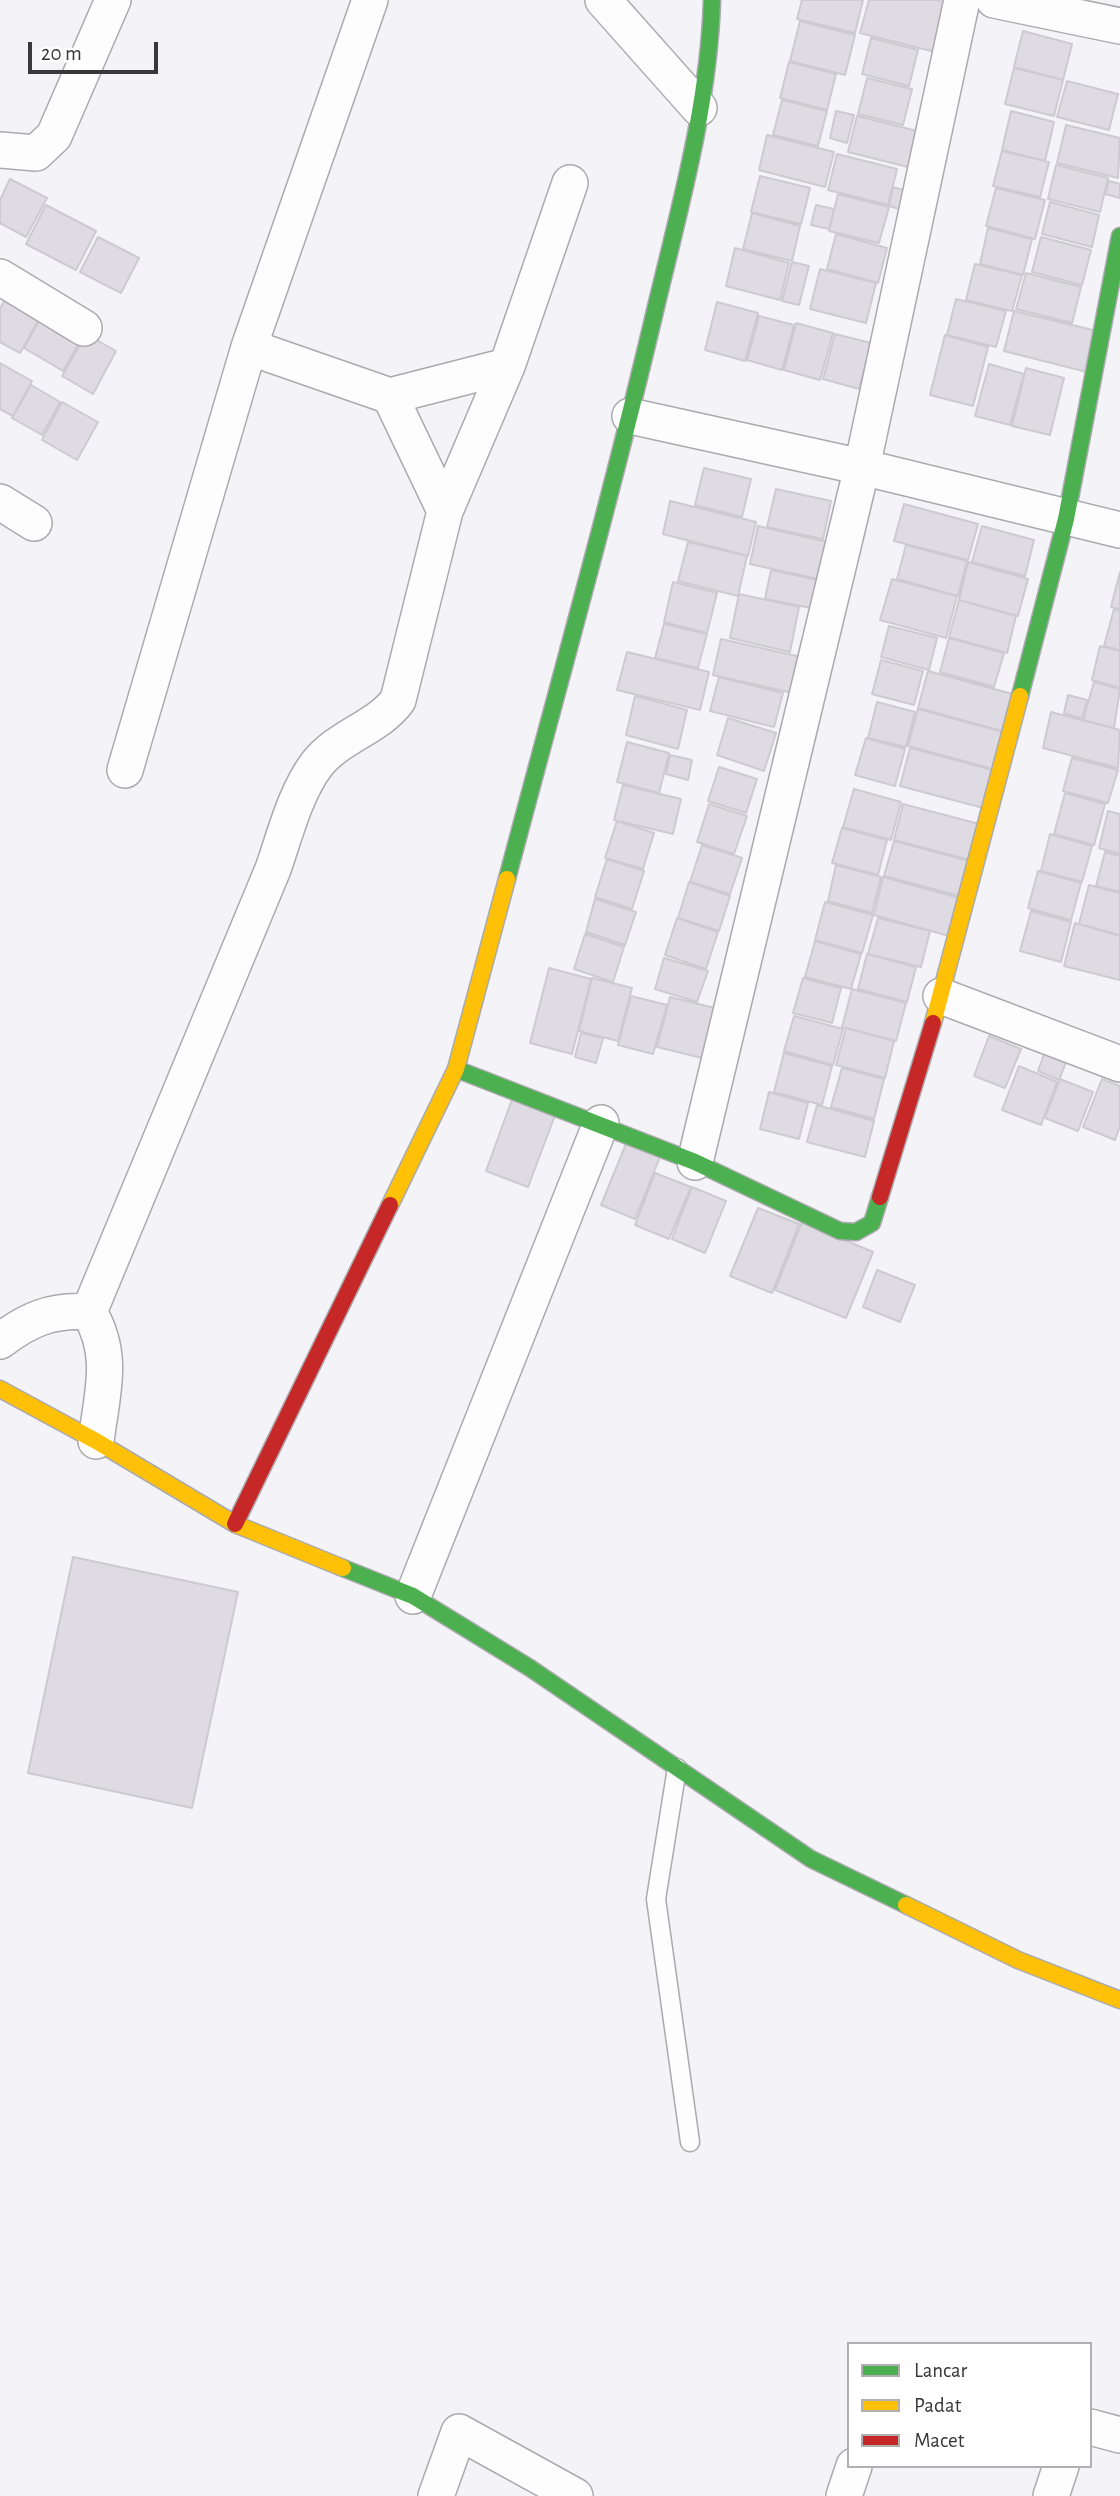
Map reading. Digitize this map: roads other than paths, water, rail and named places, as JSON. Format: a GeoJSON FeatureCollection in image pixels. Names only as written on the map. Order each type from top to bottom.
{"type":"FeatureCollection","features":[{"type":"Feature","properties":{"kind":"street"},"geometry":{"type":"LineString","coordinates":[[0,150],[36,153],[54,136],[113,0]]}},
{"type":"Feature","properties":{"kind":"street"},"geometry":{"type":"LineString","coordinates":[[125,770],[249,347],[370,0]]}},
{"type":"Feature","properties":{"kind":"street"},"geometry":{"type":"LineString","coordinates":[[603,0],[699,108]]}},
{"type":"Feature","properties":{"kind":"street"},"geometry":{"type":"LineString","coordinates":[[236,1524],[456,1069],[630,416],[687,176],[711,37],[712,0]]}},
{"type":"Feature","properties":{"kind":"street"},"geometry":{"type":"LineString","coordinates":[[695,1161],[862,467],[962,0]]}},
{"type":"Feature","properties":{"kind":"street"},"geometry":{"type":"LineString","coordinates":[[994,0],[1120,26]]}},
{"type":"Feature","properties":{"kind":"street"},"geometry":{"type":"LineString","coordinates":[[96,1441],[105,1353],[104,1343],[89,1312],[299,800],[318,763],[356,730],[389,712],[398,700],[445,511],[506,366],[570,183]]}},
{"type":"Feature","properties":{"kind":"street"},"geometry":{"type":"LineString","coordinates":[[456,1069],[695,1161],[840,1231],[856,1233],[872,1223],[941,996],[1066,519],[1120,236]]}},
{"type":"Feature","properties":{"kind":"street"},"geometry":{"type":"LineString","coordinates":[[0,277],[83,328]]}},
{"type":"Feature","properties":{"kind":"street"},"geometry":{"type":"LineString","coordinates":[[249,347],[390,396],[506,366]]}},
{"type":"Feature","properties":{"kind":"street"},"geometry":{"type":"LineString","coordinates":[[390,396],[445,511]]}},
{"type":"Feature","properties":{"kind":"street"},"geometry":{"type":"LineString","coordinates":[[630,416],[862,467],[1066,519],[1120,530]]}},
{"type":"Feature","properties":{"kind":"street"},"geometry":{"type":"LineString","coordinates":[[0,502],[34,523]]}},
{"type":"Feature","properties":{"kind":"street"},"geometry":{"type":"LineString","coordinates":[[941,996],[1120,1064]]}},
{"type":"Feature","properties":{"kind":"street"},"geometry":{"type":"LineString","coordinates":[[413,1596],[601,1123]]}},
{"type":"Feature","properties":{"kind":"street"},"geometry":{"type":"LineString","coordinates":[[0,1341],[30,1319],[56,1312],[89,1312]]}},
{"type":"Feature","properties":{"kind":"street"},"geometry":{"type":"LineString","coordinates":[[0,1390],[96,1441],[236,1524],[413,1596],[530,1668],[811,1858],[1018,1960],[1120,2000]]}},
{"type":"Feature","properties":{"kind":"street"},"geometry":{"type":"LineString","coordinates":[[1092,2428],[1120,2435]]}},
{"type":"Feature","properties":{"kind":"street"},"geometry":{"type":"LineString","coordinates":[[436,2496],[459,2432],[575,2496]]}},
{"type":"Feature","properties":{"kind":"street"},"geometry":{"type":"LineString","coordinates":[[844,2496],[853,2468]]}},
{"type":"Feature","properties":{"kind":"street"},"geometry":{"type":"LineString","coordinates":[[1051,2496],[1060,2468]]}},
{"type":"Feature","properties":{"kind":"lane"},"geometry":{"type":"LineString","coordinates":[[677,1768],[656,1899],[690,2142]]}}]}
